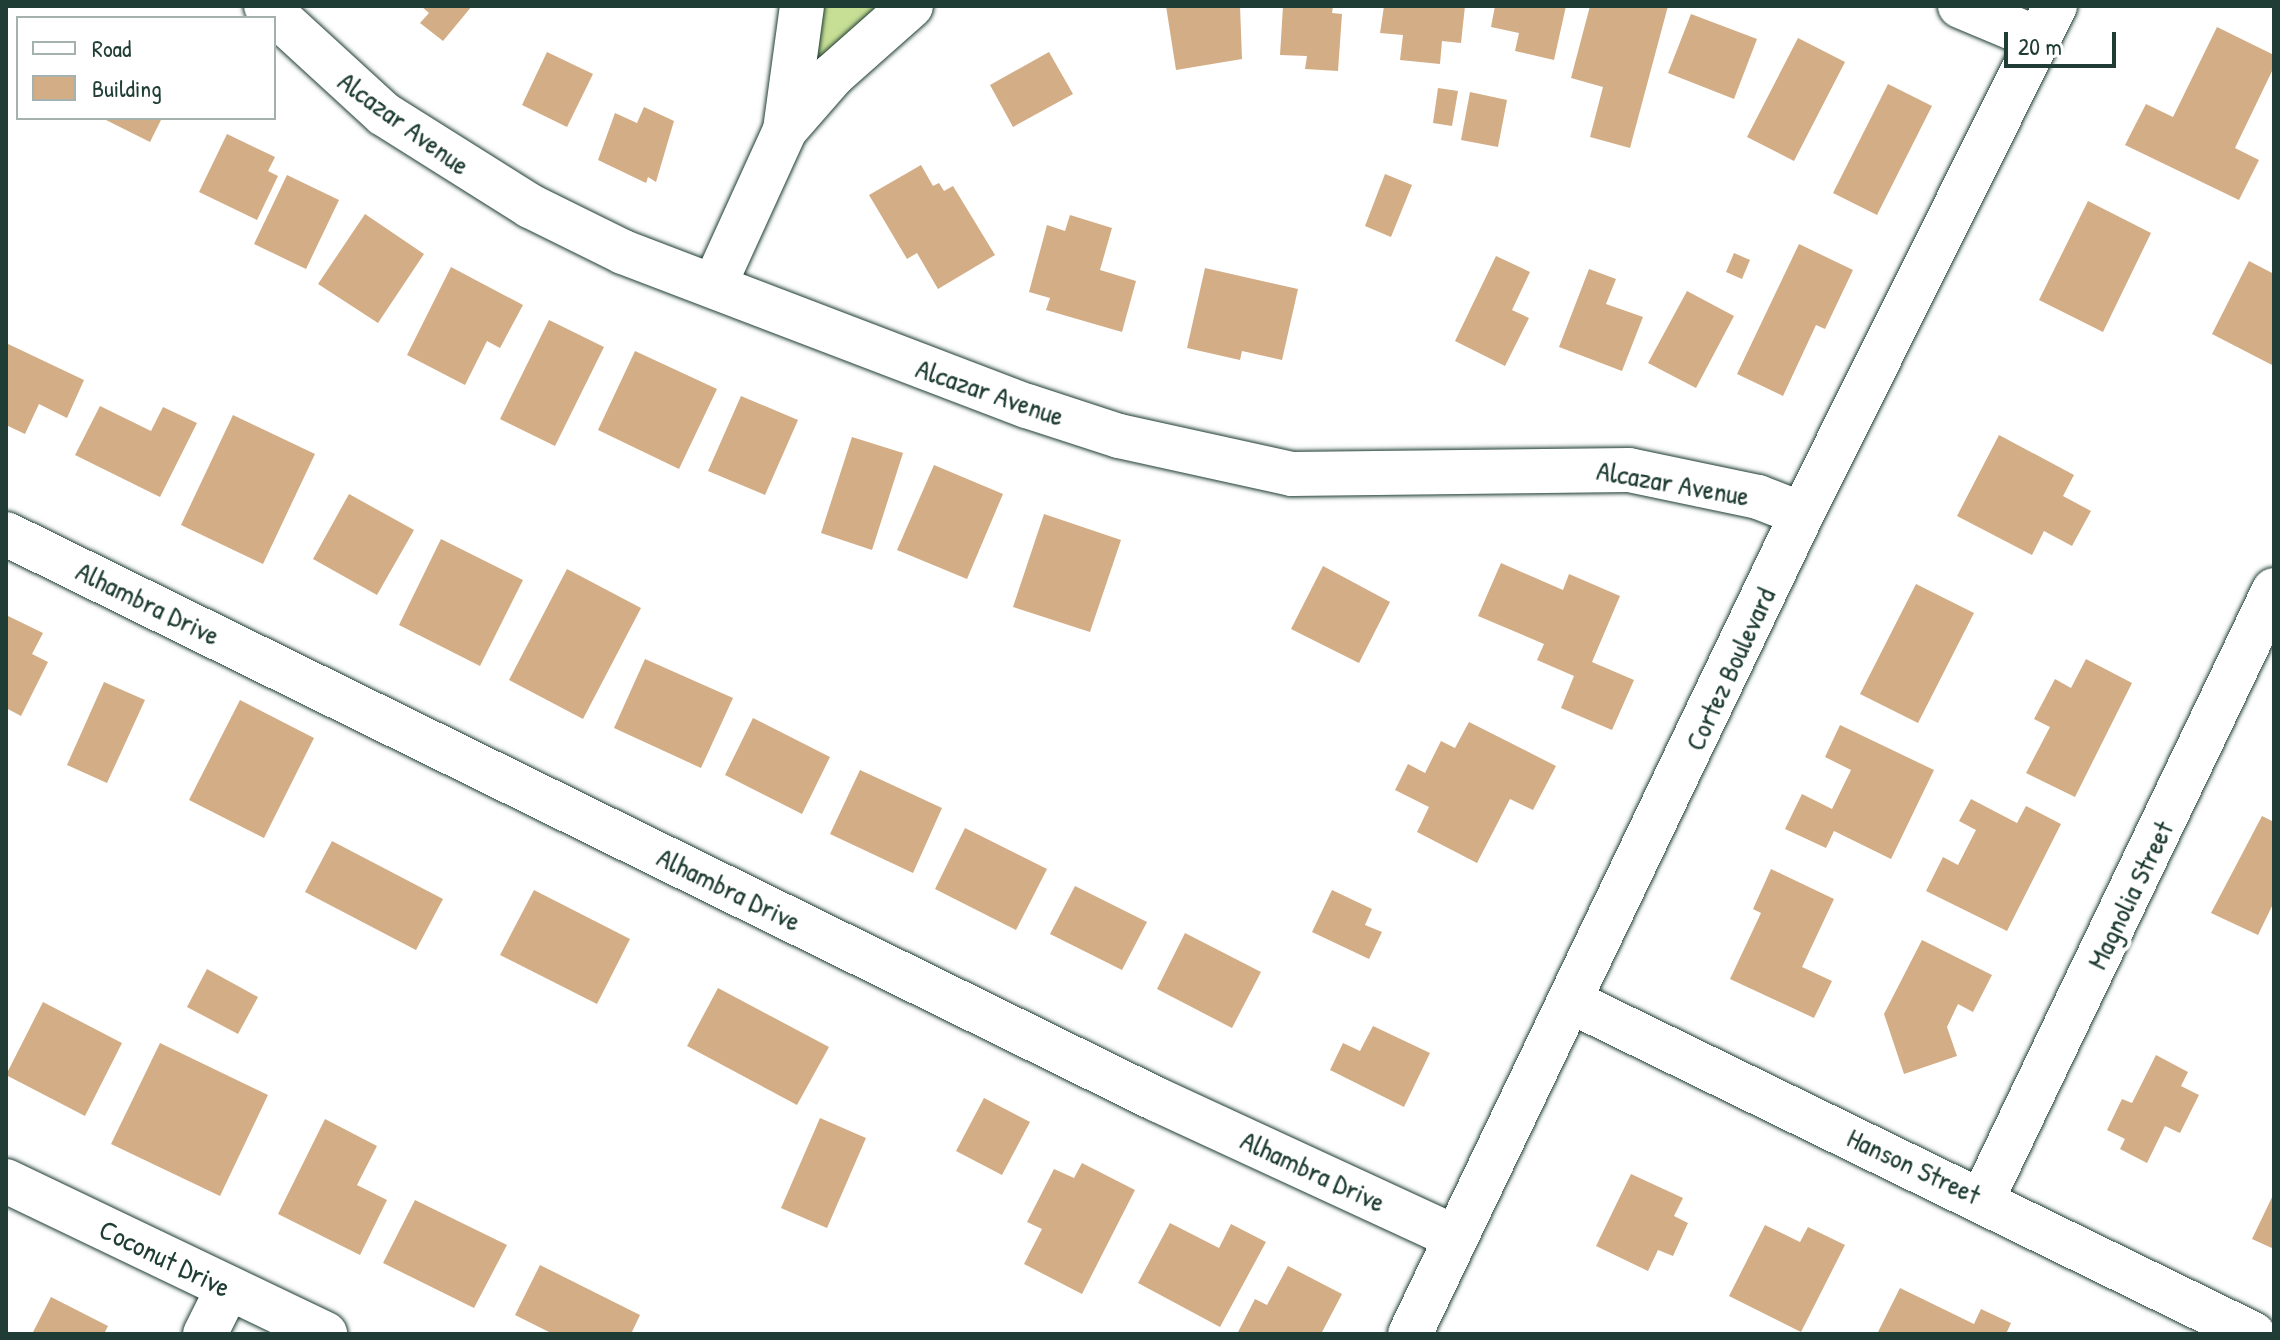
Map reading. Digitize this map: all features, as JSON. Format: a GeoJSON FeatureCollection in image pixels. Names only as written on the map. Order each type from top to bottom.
{"type":"FeatureCollection","features":[{"type":"Feature","properties":{"kind":"street","name":"Alcazar Avenue"},"geometry":{"type":"LineString","coordinates":[[266,6],[348,84],[456,164],[623,252],[1013,401],[1219,460],[1292,474],[1629,470],[1758,497],[1802,514]]}},
{"type":"Feature","properties":{"kind":"street"},"geometry":{"type":"LineString","coordinates":[[785,130],[802,6]]}},
{"type":"Feature","properties":{"kind":"street"},"geometry":{"type":"LineString","coordinates":[[714,286],[785,130],[833,75],[911,6]]}},
{"type":"Feature","properties":{"kind":"street"},"geometry":{"type":"LineString","coordinates":[[1960,6],[2047,22]]}},
{"type":"Feature","properties":{"kind":"street","name":"Cortez Boulevard"},"geometry":{"type":"LineString","coordinates":[[1410,1334],[1572,1002],[1802,514],[2047,22]]}},
{"type":"Feature","properties":{"kind":"street","name":"Alhambra Drive"},"geometry":{"type":"LineString","coordinates":[[6,534],[1158,1100],[1456,1238]]}},
{"type":"Feature","properties":{"kind":"street","name":"Magnolia Street"},"geometry":{"type":"LineString","coordinates":[[1983,1198],[2274,590]]}},
{"type":"Feature","properties":{"kind":"street","name":"Hanson Street"},"geometry":{"type":"LineString","coordinates":[[1572,1002],[1983,1198],[2253,1334]]}},
{"type":"Feature","properties":{"kind":"street","name":"Coconut Drive"},"geometry":{"type":"LineString","coordinates":[[6,1181],[325,1334]]}},
{"type":"Feature","properties":{"kind":"street"},"geometry":{"type":"LineString","coordinates":[[205,1334],[228,1288]]}},
{"type":"Feature","properties":{"kind":"green space"},"geometry":{"type":"Polygon","coordinates":[[[802,6],[911,6],[808,100],[802,6]]]}},
{"type":"Feature","properties":{"kind":"building"},"geometry":{"type":"Polygon","coordinates":[[[421,6],[472,6],[443,41],[420,23],[429,13],[421,6]]]}},
{"type":"Feature","properties":{"kind":"building"},"geometry":{"type":"Polygon","coordinates":[[[1166,6],[1240,6],[1242,59],[1176,70],[1166,6]]]}},
{"type":"Feature","properties":{"kind":"building"},"geometry":{"type":"Polygon","coordinates":[[[1283,6],[1333,6],[1332,13],[1342,14],[1338,71],[1305,69],[1307,56],[1280,55],[1283,6]]]}},
{"type":"Feature","properties":{"kind":"building"},"geometry":{"type":"Polygon","coordinates":[[[1384,6],[1465,6],[1461,43],[1442,41],[1440,64],[1400,60],[1403,35],[1380,33],[1384,6]]]}},
{"type":"Feature","properties":{"kind":"building"},"geometry":{"type":"Polygon","coordinates":[[[1495,6],[1566,6],[1554,60],[1515,51],[1519,33],[1491,27],[1495,6]]]}},
{"type":"Feature","properties":{"kind":"building"},"geometry":{"type":"Polygon","coordinates":[[[1590,6],[1668,6],[1630,148],[1590,137],[1603,87],[1571,78],[1590,6]]]}},
{"type":"Feature","properties":{"kind":"building"},"geometry":{"type":"Polygon","coordinates":[[[1691,14],[1757,39],[1734,99],[1668,73],[1691,14]]]}},
{"type":"Feature","properties":{"kind":"building"},"geometry":{"type":"Polygon","coordinates":[[[2217,27],[2274,55],[2274,67],[2235,148],[2259,160],[2239,200],[2125,145],[2146,104],[2173,117],[2217,27]]]}},
{"type":"Feature","properties":{"kind":"building"},"geometry":{"type":"Polygon","coordinates":[[[1798,38],[1845,62],[1794,161],[1747,137],[1798,38]]]}},
{"type":"Feature","properties":{"kind":"building"},"geometry":{"type":"Polygon","coordinates":[[[547,52],[593,74],[567,127],[522,105],[547,52]]]}},
{"type":"Feature","properties":{"kind":"building"},"geometry":{"type":"Polygon","coordinates":[[[1049,52],[1073,94],[1013,127],[990,85],[1049,52]]]}},
{"type":"Feature","properties":{"kind":"building"},"geometry":{"type":"Polygon","coordinates":[[[1888,84],[1932,106],[1877,215],[1833,193],[1888,84]]]}},
{"type":"Feature","properties":{"kind":"building"},"geometry":{"type":"Polygon","coordinates":[[[1438,88],[1458,91],[1452,126],[1433,123],[1438,88]]]}},
{"type":"Feature","properties":{"kind":"building"},"geometry":{"type":"Polygon","coordinates":[[[1470,92],[1507,100],[1498,147],[1461,140],[1470,92]]]}},
{"type":"Feature","properties":{"kind":"building"},"geometry":{"type":"Polygon","coordinates":[[[644,107],[674,121],[656,182],[648,177],[646,183],[598,160],[615,113],[637,123],[644,107]]]}},
{"type":"Feature","properties":{"kind":"building"},"geometry":{"type":"Polygon","coordinates":[[[106,120],[161,120],[150,142],[106,120]]]}},
{"type":"Feature","properties":{"kind":"building"},"geometry":{"type":"Polygon","coordinates":[[[227,134],[275,157],[268,171],[278,176],[257,220],[199,192],[227,134]]]}},
{"type":"Feature","properties":{"kind":"building"},"geometry":{"type":"Polygon","coordinates":[[[921,165],[933,186],[939,183],[944,191],[953,186],[995,255],[938,289],[917,253],[907,259],[869,195],[921,165]]]}},
{"type":"Feature","properties":{"kind":"building"},"geometry":{"type":"Polygon","coordinates":[[[1385,174],[1412,185],[1391,237],[1365,226],[1385,174]]]}},
{"type":"Feature","properties":{"kind":"building"},"geometry":{"type":"Polygon","coordinates":[[[287,175],[339,200],[306,269],[254,244],[287,175]]]}},
{"type":"Feature","properties":{"kind":"building"},"geometry":{"type":"Polygon","coordinates":[[[2088,201],[2151,233],[2103,332],[2039,300],[2088,201]]]}},
{"type":"Feature","properties":{"kind":"building"},"geometry":{"type":"Polygon","coordinates":[[[365,214],[424,254],[378,323],[318,284],[365,214]]]}},
{"type":"Feature","properties":{"kind":"building"},"geometry":{"type":"Polygon","coordinates":[[[1070,215],[1112,228],[1100,270],[1136,281],[1122,332],[1046,310],[1050,298],[1029,292],[1047,225],[1065,231],[1070,215]]]}},
{"type":"Feature","properties":{"kind":"building"},"geometry":{"type":"Polygon","coordinates":[[[1799,244],[1853,270],[1825,329],[1816,325],[1783,396],[1737,374],[1799,244]]]}},
{"type":"Feature","properties":{"kind":"building"},"geometry":{"type":"Polygon","coordinates":[[[1734,253],[1750,260],[1742,279],[1726,272],[1734,253]]]}},
{"type":"Feature","properties":{"kind":"building"},"geometry":{"type":"Polygon","coordinates":[[[1496,256],[1530,272],[1512,310],[1529,318],[1505,366],[1455,341],[1496,256]]]}},
{"type":"Feature","properties":{"kind":"building"},"geometry":{"type":"Polygon","coordinates":[[[2249,261],[2274,274],[2274,366],[2212,334],[2249,261]]]}},
{"type":"Feature","properties":{"kind":"building"},"geometry":{"type":"Polygon","coordinates":[[[451,267],[523,305],[500,348],[487,341],[465,385],[407,355],[451,267]]]}},
{"type":"Feature","properties":{"kind":"building"},"geometry":{"type":"Polygon","coordinates":[[[1205,268],[1298,289],[1282,360],[1242,351],[1240,360],[1187,348],[1205,268]]]}},
{"type":"Feature","properties":{"kind":"building"},"geometry":{"type":"Polygon","coordinates":[[[1589,269],[1616,279],[1606,304],[1643,317],[1622,371],[1559,347],[1589,269]]]}},
{"type":"Feature","properties":{"kind":"building"},"geometry":{"type":"Polygon","coordinates":[[[1687,291],[1734,316],[1696,388],[1648,363],[1687,291]]]}},
{"type":"Feature","properties":{"kind":"building"},"geometry":{"type":"Polygon","coordinates":[[[549,320],[604,347],[555,446],[500,419],[549,320]]]}},
{"type":"Feature","properties":{"kind":"building"},"geometry":{"type":"Polygon","coordinates":[[[6,343],[84,380],[67,418],[39,404],[25,434],[6,425],[6,343]]]}},
{"type":"Feature","properties":{"kind":"building"},"geometry":{"type":"Polygon","coordinates":[[[635,351],[717,389],[679,469],[598,430],[635,351]]]}},
{"type":"Feature","properties":{"kind":"building"},"geometry":{"type":"Polygon","coordinates":[[[741,396],[798,420],[765,495],[708,471],[741,396]]]}},
{"type":"Feature","properties":{"kind":"building"},"geometry":{"type":"Polygon","coordinates":[[[100,406],[151,431],[163,407],[197,423],[160,497],[75,455],[100,406]]]}},
{"type":"Feature","properties":{"kind":"building"},"geometry":{"type":"Polygon","coordinates":[[[233,415],[315,454],[263,564],[181,525],[233,415]]]}},
{"type":"Feature","properties":{"kind":"building"},"geometry":{"type":"Polygon","coordinates":[[[1999,435],[2074,475],[2063,496],[2091,511],[2072,546],[2044,531],[2032,555],[1957,516],[1999,435]]]}},
{"type":"Feature","properties":{"kind":"building"},"geometry":{"type":"Polygon","coordinates":[[[852,437],[903,453],[872,550],[821,533],[852,437]]]}},
{"type":"Feature","properties":{"kind":"building"},"geometry":{"type":"Polygon","coordinates":[[[934,465],[1003,494],[967,579],[897,550],[934,465]]]}},
{"type":"Feature","properties":{"kind":"building"},"geometry":{"type":"Polygon","coordinates":[[[349,494],[414,530],[377,595],[313,559],[349,494]]]}},
{"type":"Feature","properties":{"kind":"building"},"geometry":{"type":"Polygon","coordinates":[[[1044,514],[1121,540],[1090,632],[1013,607],[1044,514]]]}},
{"type":"Feature","properties":{"kind":"building"},"geometry":{"type":"Polygon","coordinates":[[[441,539],[523,580],[480,666],[399,625],[441,539]]]}},
{"type":"Feature","properties":{"kind":"building"},"geometry":{"type":"Polygon","coordinates":[[[1501,563],[1563,590],[1569,574],[1620,596],[1592,662],[1634,680],[1612,730],[1561,708],[1574,676],[1537,660],[1544,644],[1478,616],[1501,563]]]}},
{"type":"Feature","properties":{"kind":"building"},"geometry":{"type":"Polygon","coordinates":[[[1323,566],[1390,602],[1359,663],[1291,629],[1323,566]]]}},
{"type":"Feature","properties":{"kind":"building"},"geometry":{"type":"Polygon","coordinates":[[[567,569],[641,608],[583,719],[509,680],[567,569]]]}},
{"type":"Feature","properties":{"kind":"building"},"geometry":{"type":"Polygon","coordinates":[[[1916,584],[1974,613],[1918,723],[1860,694],[1916,584]]]}},
{"type":"Feature","properties":{"kind":"building"},"geometry":{"type":"Polygon","coordinates":[[[6,615],[43,633],[32,654],[48,662],[21,716],[6,708],[6,615]]]}},
{"type":"Feature","properties":{"kind":"building"},"geometry":{"type":"Polygon","coordinates":[[[645,659],[733,698],[701,768],[614,728],[645,659]]]}},
{"type":"Feature","properties":{"kind":"building"},"geometry":{"type":"Polygon","coordinates":[[[2086,659],[2132,683],[2075,797],[2026,773],[2050,727],[2034,719],[2055,679],[2071,688],[2086,659]]]}},
{"type":"Feature","properties":{"kind":"building"},"geometry":{"type":"Polygon","coordinates":[[[104,682],[145,700],[107,783],[67,765],[104,682]]]}},
{"type":"Feature","properties":{"kind":"building"},"geometry":{"type":"Polygon","coordinates":[[[240,700],[314,738],[264,838],[189,800],[240,700]]]}},
{"type":"Feature","properties":{"kind":"building"},"geometry":{"type":"Polygon","coordinates":[[[753,718],[830,757],[802,814],[725,775],[753,718]]]}},
{"type":"Feature","properties":{"kind":"building"},"geometry":{"type":"Polygon","coordinates":[[[1469,722],[1556,766],[1533,810],[1510,799],[1477,863],[1417,832],[1429,807],[1395,790],[1408,764],[1425,773],[1441,741],[1455,748],[1469,722]]]}},
{"type":"Feature","properties":{"kind":"building"},"geometry":{"type":"Polygon","coordinates":[[[1840,725],[1934,770],[1891,859],[1834,831],[1826,848],[1785,829],[1802,794],[1832,809],[1851,770],[1825,757],[1840,725]]]}},
{"type":"Feature","properties":{"kind":"building"},"geometry":{"type":"Polygon","coordinates":[[[860,770],[942,808],[913,873],[830,834],[860,770]]]}},
{"type":"Feature","properties":{"kind":"building"},"geometry":{"type":"Polygon","coordinates":[[[1971,799],[2017,823],[2026,806],[2061,824],[2007,931],[1926,891],[1943,857],[1958,865],[1976,830],[1959,821],[1971,799]]]}},
{"type":"Feature","properties":{"kind":"building"},"geometry":{"type":"Polygon","coordinates":[[[2262,816],[2274,822],[2274,902],[2258,935],[2211,913],[2262,816]]]}},
{"type":"Feature","properties":{"kind":"building"},"geometry":{"type":"Polygon","coordinates":[[[965,828],[1047,869],[1016,930],[935,889],[965,828]]]}},
{"type":"Feature","properties":{"kind":"building"},"geometry":{"type":"Polygon","coordinates":[[[332,841],[443,899],[416,950],[305,892],[332,841]]]}},
{"type":"Feature","properties":{"kind":"building"},"geometry":{"type":"Polygon","coordinates":[[[1771,869],[1834,899],[1802,967],[1832,981],[1814,1018],[1730,979],[1761,913],[1753,909],[1771,869]]]}},
{"type":"Feature","properties":{"kind":"building"},"geometry":{"type":"Polygon","coordinates":[[[1075,886],[1147,922],[1122,970],[1050,934],[1075,886]]]}},
{"type":"Feature","properties":{"kind":"building"},"geometry":{"type":"Polygon","coordinates":[[[534,890],[630,939],[597,1004],[500,955],[534,890]]]}},
{"type":"Feature","properties":{"kind":"building"},"geometry":{"type":"Polygon","coordinates":[[[1332,890],[1372,909],[1365,925],[1382,932],[1369,959],[1312,932],[1332,890]]]}},
{"type":"Feature","properties":{"kind":"building"},"geometry":{"type":"Polygon","coordinates":[[[1185,933],[1261,972],[1232,1028],[1157,989],[1185,933]]]}},
{"type":"Feature","properties":{"kind":"building"},"geometry":{"type":"Polygon","coordinates":[[[1922,940],[1992,975],[1973,1012],[1958,1004],[1947,1027],[1957,1056],[1904,1074],[1884,1014],[1922,940]]]}},
{"type":"Feature","properties":{"kind":"building"},"geometry":{"type":"Polygon","coordinates":[[[207,969],[258,997],[238,1034],[187,1007],[207,969]]]}},
{"type":"Feature","properties":{"kind":"building"},"geometry":{"type":"Polygon","coordinates":[[[718,988],[829,1047],[797,1105],[687,1046],[718,988]]]}},
{"type":"Feature","properties":{"kind":"building"},"geometry":{"type":"Polygon","coordinates":[[[43,1002],[122,1043],[85,1116],[6,1075],[43,1002]]]}},
{"type":"Feature","properties":{"kind":"building"},"geometry":{"type":"Polygon","coordinates":[[[1373,1026],[1430,1053],[1404,1107],[1330,1070],[1343,1043],[1360,1051],[1373,1026]]]}},
{"type":"Feature","properties":{"kind":"building"},"geometry":{"type":"Polygon","coordinates":[[[160,1043],[268,1095],[220,1196],[111,1144],[160,1043]]]}},
{"type":"Feature","properties":{"kind":"building"},"geometry":{"type":"Polygon","coordinates":[[[2156,1055],[2188,1072],[2181,1086],[2199,1095],[2180,1133],[2165,1126],[2147,1163],[2120,1149],[2125,1139],[2107,1130],[2122,1099],[2132,1103],[2156,1055]]]}},
{"type":"Feature","properties":{"kind":"building"},"geometry":{"type":"Polygon","coordinates":[[[984,1098],[1030,1122],[1002,1175],[956,1151],[984,1098]]]}},
{"type":"Feature","properties":{"kind":"building"},"geometry":{"type":"Polygon","coordinates":[[[820,1118],[866,1138],[827,1228],[781,1208],[820,1118]]]}},
{"type":"Feature","properties":{"kind":"building"},"geometry":{"type":"Polygon","coordinates":[[[325,1119],[377,1146],[357,1185],[387,1200],[360,1255],[278,1214],[325,1119]]]}},
{"type":"Feature","properties":{"kind":"building"},"geometry":{"type":"Polygon","coordinates":[[[1082,1163],[1135,1190],[1082,1294],[1024,1264],[1042,1229],[1027,1222],[1054,1169],[1074,1178],[1082,1163]]]}},
{"type":"Feature","properties":{"kind":"building"},"geometry":{"type":"Polygon","coordinates":[[[1631,1174],[1683,1198],[1674,1216],[1688,1223],[1673,1256],[1658,1250],[1648,1271],[1596,1246],[1631,1174]]]}},
{"type":"Feature","properties":{"kind":"building"},"geometry":{"type":"Polygon","coordinates":[[[2274,1193],[2274,1249],[2252,1239],[2274,1193]]]}},
{"type":"Feature","properties":{"kind":"building"},"geometry":{"type":"Polygon","coordinates":[[[415,1200],[507,1245],[474,1308],[383,1263],[415,1200]]]}},
{"type":"Feature","properties":{"kind":"building"},"geometry":{"type":"Polygon","coordinates":[[[1170,1223],[1219,1248],[1231,1224],[1266,1242],[1220,1327],[1138,1283],[1170,1223]]]}},
{"type":"Feature","properties":{"kind":"building"},"geometry":{"type":"Polygon","coordinates":[[[1765,1225],[1800,1242],[1808,1227],[1845,1245],[1801,1332],[1729,1296],[1765,1225]]]}},
{"type":"Feature","properties":{"kind":"building"},"geometry":{"type":"Polygon","coordinates":[[[540,1265],[640,1315],[631,1334],[553,1334],[515,1315],[540,1265]]]}},
{"type":"Feature","properties":{"kind":"building"},"geometry":{"type":"Polygon","coordinates":[[[1288,1266],[1342,1294],[1321,1334],[1237,1334],[1255,1299],[1267,1305],[1288,1266]]]}},
{"type":"Feature","properties":{"kind":"building"},"geometry":{"type":"Polygon","coordinates":[[[1900,1288],[1974,1324],[1981,1309],[2011,1323],[2006,1334],[1877,1334],[1900,1288]]]}},
{"type":"Feature","properties":{"kind":"building"},"geometry":{"type":"Polygon","coordinates":[[[51,1297],[108,1326],[104,1334],[32,1334],[51,1297]]]}}]}
